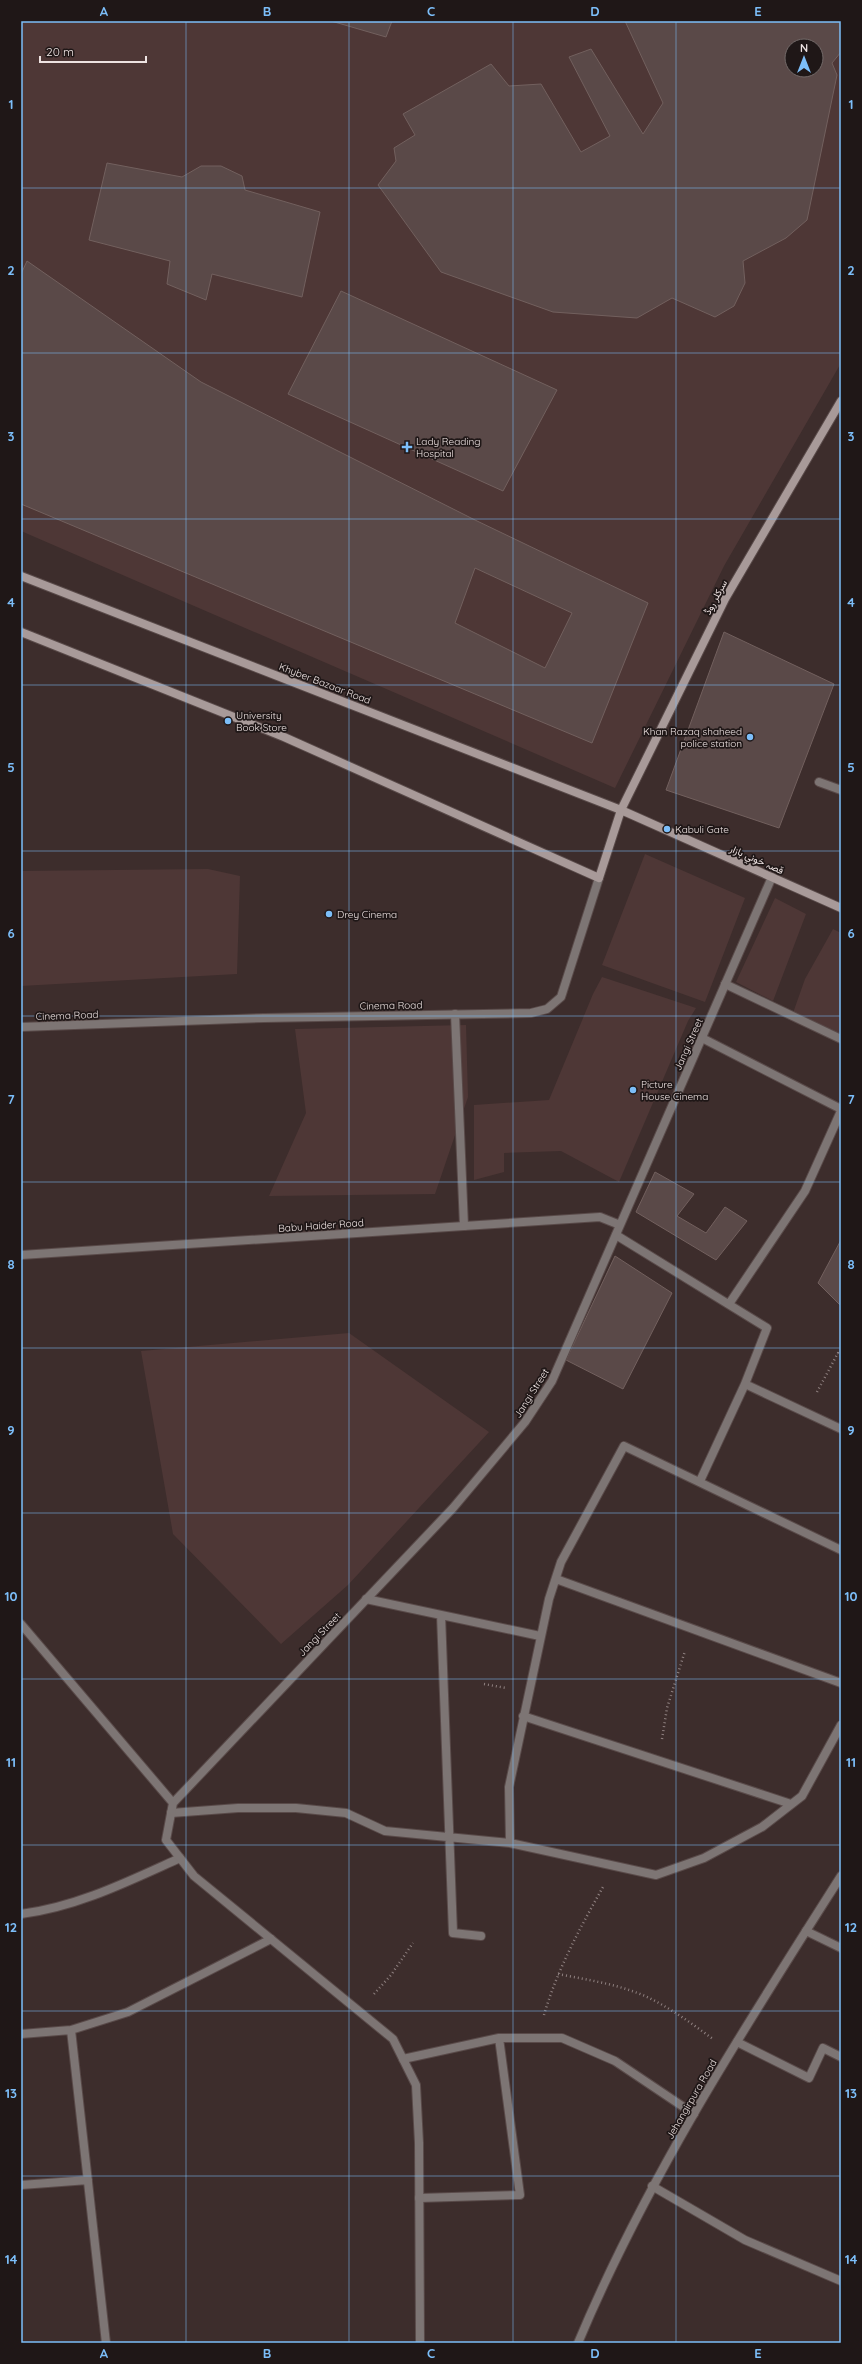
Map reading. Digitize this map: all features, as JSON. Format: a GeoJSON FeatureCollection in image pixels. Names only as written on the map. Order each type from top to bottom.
{"type":"FeatureCollection","features":[{"type":"Feature","properties":{"kind":"street","name":"سرکلر روڈ"},"geometry":{"type":"LineString","coordinates":[[621,810],[725,599],[841,401]]}},
{"type":"Feature","properties":{"kind":"street","name":"Khyber Bazaar Road"},"geometry":{"type":"LineString","coordinates":[[21,576],[621,810]]}},
{"type":"Feature","properties":{"kind":"street"},"geometry":{"type":"LineString","coordinates":[[21,632],[284,737],[599,878]]}},
{"type":"Feature","properties":{"kind":"street"},"geometry":{"type":"LineString","coordinates":[[819,782],[841,790]]}},
{"type":"Feature","properties":{"kind":"street","name":"قصہ خوني بازار"},"geometry":{"type":"LineString","coordinates":[[621,810],[841,908]]}},
{"type":"Feature","properties":{"kind":"street","name":"Cinema Road"},"geometry":{"type":"LineString","coordinates":[[21,1027],[264,1018],[531,1013],[547,1009],[561,997],[621,810]]}},
{"type":"Feature","properties":{"kind":"street","name":"Jangi Street"},"geometry":{"type":"LineString","coordinates":[[173,1803],[453,1508],[525,1422],[552,1381],[772,877]]}},
{"type":"Feature","properties":{"kind":"street"},"geometry":{"type":"LineString","coordinates":[[725,984],[841,1039]]}},
{"type":"Feature","properties":{"kind":"street"},"geometry":{"type":"LineString","coordinates":[[455,1014],[464,1226]]}},
{"type":"Feature","properties":{"kind":"street"},"geometry":{"type":"LineString","coordinates":[[702,1038],[841,1110],[805,1191],[729,1304]]}},
{"type":"Feature","properties":{"kind":"street","name":"Babu Haider Road"},"geometry":{"type":"LineString","coordinates":[[21,1255],[600,1217],[620,1225]]}},
{"type":"Feature","properties":{"kind":"street"},"geometry":{"type":"LineString","coordinates":[[616,1234],[767,1328],[745,1384],[700,1481]]}},
{"type":"Feature","properties":{"kind":"street"},"geometry":{"type":"LineString","coordinates":[[745,1384],[841,1429]]}},
{"type":"Feature","properties":{"kind":"street"},"geometry":{"type":"LineString","coordinates":[[510,1843],[509,1787],[540,1636],[561,1562],[624,1446],[700,1481],[841,1550]]}},
{"type":"Feature","properties":{"kind":"street"},"geometry":{"type":"LineString","coordinates":[[556,1580],[841,1682]]}},
{"type":"Feature","properties":{"kind":"street"},"geometry":{"type":"LineString","coordinates":[[366,1599],[540,1636]]}},
{"type":"Feature","properties":{"kind":"street"},"geometry":{"type":"LineString","coordinates":[[441,1615],[453,1933],[481,1936]]}},
{"type":"Feature","properties":{"kind":"street"},"geometry":{"type":"LineString","coordinates":[[21,1624],[173,1803],[166,1840],[194,1876],[393,2039],[416,2085],[420,2198],[420,2343]]}},
{"type":"Feature","properties":{"kind":"street"},"geometry":{"type":"LineString","coordinates":[[523,1716],[791,1804]]}},
{"type":"Feature","properties":{"kind":"street"},"geometry":{"type":"LineString","coordinates":[[171,1813],[238,1808],[296,1808],[346,1813],[385,1831],[449,1839],[510,1843],[656,1875],[704,1858],[762,1827],[802,1796],[841,1725]]}},
{"type":"Feature","properties":{"kind":"street"},"geometry":{"type":"LineString","coordinates":[[21,1914],[57,1908],[121,1885],[180,1858]]}},
{"type":"Feature","properties":{"kind":"street","name":"Jehangirpura Road"},"geometry":{"type":"LineString","coordinates":[[578,2343],[652,2186],[731,2052],[841,1876]]}},
{"type":"Feature","properties":{"kind":"street"},"geometry":{"type":"LineString","coordinates":[[806,1931],[841,1948]]}},
{"type":"Feature","properties":{"kind":"street"},"geometry":{"type":"LineString","coordinates":[[21,2034],[71,2030],[128,2012],[271,1939]]}},
{"type":"Feature","properties":{"kind":"street"},"geometry":{"type":"LineString","coordinates":[[71,2030],[106,2343]]}},
{"type":"Feature","properties":{"kind":"street"},"geometry":{"type":"LineString","coordinates":[[403,2059],[500,2038],[562,2038],[615,2061],[694,2114]]}},
{"type":"Feature","properties":{"kind":"street"},"geometry":{"type":"LineString","coordinates":[[420,2198],[520,2195],[500,2038]]}},
{"type":"Feature","properties":{"kind":"street"},"geometry":{"type":"LineString","coordinates":[[738,2042],[809,2078],[823,2048],[841,2057]]}},
{"type":"Feature","properties":{"kind":"street"},"geometry":{"type":"LineString","coordinates":[[21,2185],[88,2180]]}},
{"type":"Feature","properties":{"kind":"street"},"geometry":{"type":"LineString","coordinates":[[652,2186],[745,2240],[841,2281]]}},
{"type":"Feature","properties":{"kind":"path"},"geometry":{"type":"LineString","coordinates":[[806,1413],[838,1353],[841,1355]]}},
{"type":"Feature","properties":{"kind":"path"},"geometry":{"type":"LineString","coordinates":[[658,1761],[667,1708],[692,1629]]}},
{"type":"Feature","properties":{"kind":"path"},"geometry":{"type":"LineString","coordinates":[[538,2038],[550,1994],[558,1974],[578,1931],[615,1866]]}},
{"type":"Feature","properties":{"kind":"path"},"geometry":{"type":"LineString","coordinates":[[359,2010],[391,1975],[413,1943]]}},
{"type":"Feature","properties":{"kind":"path"},"geometry":{"type":"LineString","coordinates":[[558,1974],[617,1986],[646,1996],[683,2018],[731,2052]]}},
{"type":"Feature","properties":{"kind":"shaded area","name":"Lady Reading Hospital"},"geometry":{"type":"Polygon","coordinates":[[[21,21],[841,21],[841,363],[724,566],[615,788],[21,531],[21,21]]]}},
{"type":"Feature","properties":{"kind":"shaded area"},"geometry":{"type":"Polygon","coordinates":[[[645,854],[745,898],[705,1002],[602,965],[645,854]]]}},
{"type":"Feature","properties":{"kind":"shaded area"},"geometry":{"type":"Polygon","coordinates":[[[208,869],[240,876],[237,974],[21,986],[21,871],[208,869]]]}},
{"type":"Feature","properties":{"kind":"shaded area"},"geometry":{"type":"Polygon","coordinates":[[[775,898],[806,914],[773,1001],[736,982],[775,898]]]}},
{"type":"Feature","properties":{"kind":"shaded area"},"geometry":{"type":"Polygon","coordinates":[[[833,929],[841,933],[841,1036],[793,1013],[805,979],[833,929]]]}},
{"type":"Feature","properties":{"kind":"shaded area"},"geometry":{"type":"Polygon","coordinates":[[[602,977],[696,1008],[688,1021],[619,1182],[561,1151],[504,1153],[504,1172],[474,1180],[474,1105],[549,1100],[593,994],[602,977]]]}},
{"type":"Feature","properties":{"kind":"shaded area"},"geometry":{"type":"Polygon","coordinates":[[[466,1025],[468,1097],[435,1194],[269,1196],[306,1113],[295,1029],[466,1025]]]}},
{"type":"Feature","properties":{"kind":"shaded area"},"geometry":{"type":"Polygon","coordinates":[[[349,1333],[489,1432],[348,1585],[281,1644],[173,1534],[141,1351],[349,1333]]]}},
{"type":"Feature","properties":{"kind":"building"},"geometry":{"type":"Polygon","coordinates":[[[331,21],[392,21],[386,37],[331,21]]]}},
{"type":"Feature","properties":{"kind":"building"},"geometry":{"type":"Polygon","coordinates":[[[625,21],[840,21],[841,52],[832,63],[837,75],[807,220],[786,238],[743,261],[745,283],[734,306],[715,317],[672,298],[637,318],[553,312],[441,272],[378,185],[396,161],[394,148],[415,135],[403,114],[491,64],[509,86],[541,84],[581,152],[610,136],[569,57],[591,49],[643,134],[663,103],[625,21]]]}},
{"type":"Feature","properties":{"kind":"building"},"geometry":{"type":"Polygon","coordinates":[[[107,163],[182,177],[201,166],[221,166],[242,176],[245,190],[320,212],[302,297],[212,274],[206,300],[167,284],[170,261],[89,240],[107,163]]]}},
{"type":"Feature","properties":{"kind":"building"},"geometry":{"type":"Polygon","coordinates":[[[27,261],[201,382],[475,520],[648,603],[592,743],[21,504],[21,274],[27,261]],[[475,568],[455,623],[545,668],[572,613],[475,568]]]}},
{"type":"Feature","properties":{"kind":"building"},"geometry":{"type":"Polygon","coordinates":[[[341,291],[557,390],[503,491],[288,394],[341,291]]]}},
{"type":"Feature","properties":{"kind":"building","name":"Khan Razaq shaheed police station"},"geometry":{"type":"Polygon","coordinates":[[[724,632],[834,684],[779,828],[666,790],[724,632]]]}},
{"type":"Feature","properties":{"kind":"building"},"geometry":{"type":"Polygon","coordinates":[[[655,1172],[694,1194],[677,1216],[706,1233],[725,1207],[747,1221],[716,1260],[636,1212],[655,1172]]]}},
{"type":"Feature","properties":{"kind":"building"},"geometry":{"type":"Polygon","coordinates":[[[841,1240],[841,1306],[818,1283],[841,1240]]]}},
{"type":"Feature","properties":{"kind":"building"},"geometry":{"type":"Polygon","coordinates":[[[615,1256],[672,1293],[623,1389],[566,1360],[615,1256]]]}},
{"type":"Feature","properties":{"kind":"place","name":"Lady Reading Hospital"},"geometry":{"type":"Point","coordinates":[407,447]}},
{"type":"Feature","properties":{"kind":"place","name":"University Book Store"},"geometry":{"type":"Point","coordinates":[228,721]}},
{"type":"Feature","properties":{"kind":"place","name":"Khan Razaq shaheed police station"},"geometry":{"type":"Point","coordinates":[750,737]}},
{"type":"Feature","properties":{"kind":"place","name":"Kabuli Gate"},"geometry":{"type":"Point","coordinates":[667,829]}},
{"type":"Feature","properties":{"kind":"place","name":"Drey Cinema"},"geometry":{"type":"Point","coordinates":[329,914]}},
{"type":"Feature","properties":{"kind":"place","name":"Picture House Cinema"},"geometry":{"type":"Point","coordinates":[633,1090]}}]}
